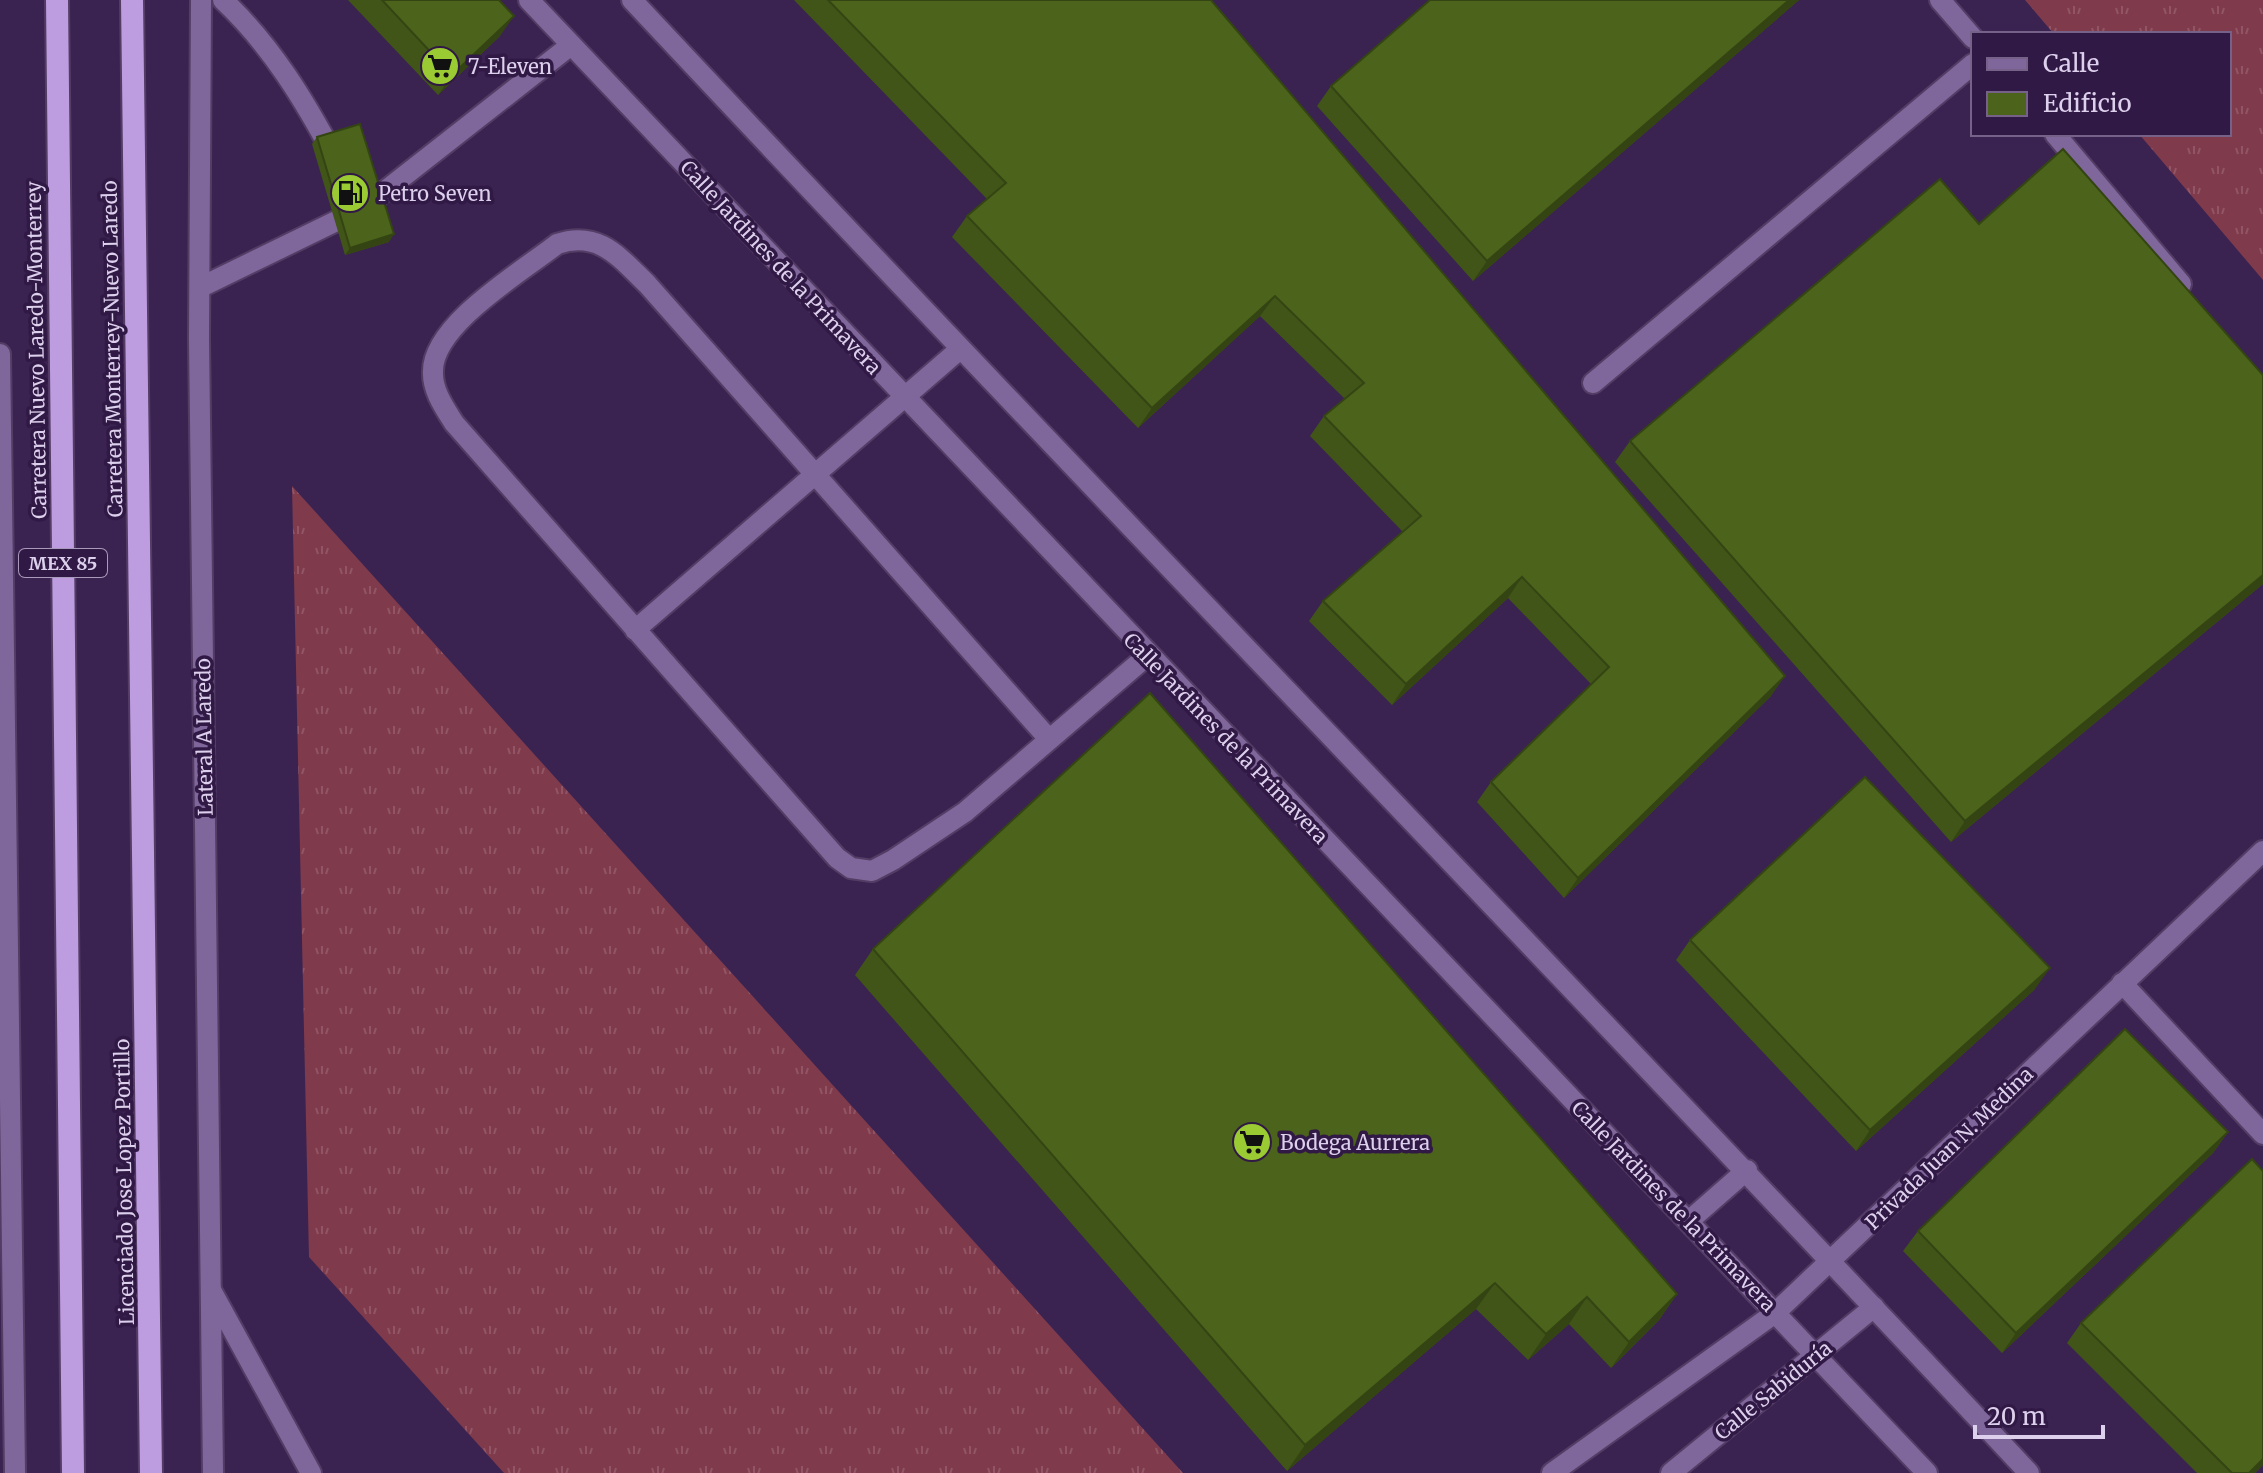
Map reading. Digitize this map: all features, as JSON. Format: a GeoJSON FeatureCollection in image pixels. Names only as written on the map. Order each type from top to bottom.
{"type":"FeatureCollection","features":[{"type":"Feature","properties":{"kind":"highway","name":"Carretera Nuevo Laredo-Monterrey"},"geometry":{"type":"LineString","coordinates":[[57,0],[73,1473]]}},
{"type":"Feature","properties":{"kind":"highway","name":"Carretera Monterrey-Nuevo Laredo"},"geometry":{"type":"LineString","coordinates":[[132,0],[145,890]]}},
{"type":"Feature","properties":{"kind":"highway","name":"Licenciado Jose Lopez Portillo"},"geometry":{"type":"LineString","coordinates":[[145,890],[151,1473]]}},
{"type":"Feature","properties":{"kind":"street","name":"Lateral A Laredo"},"geometry":{"type":"LineString","coordinates":[[201,0],[213,1473]]}},
{"type":"Feature","properties":{"kind":"street"},"geometry":{"type":"LineString","coordinates":[[223,0],[268,49],[291,82],[342,171]]}},
{"type":"Feature","properties":{"kind":"street","name":"Calle Jardines de la Primavera"},"geometry":{"type":"LineString","coordinates":[[529,0],[1147,656],[1690,1220],[1927,1473]]}},
{"type":"Feature","properties":{"kind":"street"},"geometry":{"type":"LineString","coordinates":[[632,0],[959,350],[1747,1170],[2029,1473]]}},
{"type":"Feature","properties":{"kind":"street"},"geometry":{"type":"LineString","coordinates":[[1940,0],[1971,36]]}},
{"type":"Feature","properties":{"kind":"street"},"geometry":{"type":"LineString","coordinates":[[201,287],[358,202],[571,45]]}},
{"type":"Feature","properties":{"kind":"street"},"geometry":{"type":"LineString","coordinates":[[1593,383],[1971,66]]}},
{"type":"Feature","properties":{"kind":"street"},"geometry":{"type":"LineString","coordinates":[[2057,136],[2194,298]]}},
{"type":"Feature","properties":{"kind":"street"},"geometry":{"type":"LineString","coordinates":[[1048,738],[818,473],[647,284],[598,242],[576,238],[557,244],[456,324],[439,345],[433,371],[437,394],[454,423],[837,858],[851,868],[872,871],[965,812],[1147,656]]}},
{"type":"Feature","properties":{"kind":"street"},"geometry":{"type":"LineString","coordinates":[[635,630],[959,350]]}},
{"type":"Feature","properties":{"kind":"street"},"geometry":{"type":"LineString","coordinates":[[0,354],[15,1473]]}},
{"type":"Feature","properties":{"kind":"street","name":"Privada Juan N. Medina"},"geometry":{"type":"LineString","coordinates":[[1552,1473],[1775,1313],[2263,851]]}},
{"type":"Feature","properties":{"kind":"street"},"geometry":{"type":"LineString","coordinates":[[2122,983],[2263,1134]]}},
{"type":"Feature","properties":{"kind":"street"},"geometry":{"type":"LineString","coordinates":[[1690,1220],[1747,1170]]}},
{"type":"Feature","properties":{"kind":"street"},"geometry":{"type":"LineString","coordinates":[[211,1290],[311,1473]]}},
{"type":"Feature","properties":{"kind":"street","name":"Calle Sabiduría"},"geometry":{"type":"LineString","coordinates":[[1671,1473],[1874,1307]]}},
{"type":"Feature","properties":{"kind":"green space"},"geometry":{"type":"Polygon","coordinates":[[[2025,0],[2263,0],[2263,280],[2141,136],[2231,136],[2231,32],[2052,32],[2025,0]]]}},
{"type":"Feature","properties":{"kind":"green space"},"geometry":{"type":"Polygon","coordinates":[[[292,486],[1183,1473],[504,1473],[309,1257],[292,486]]]}},
{"type":"Feature","properties":{"kind":"building"},"geometry":{"type":"Polygon","coordinates":[[[382,0],[499,0],[514,16],[452,75],[382,0]]]}},
{"type":"Feature","properties":{"kind":"building"},"geometry":{"type":"Polygon","coordinates":[[[828,0],[1211,0],[1785,676],[1578,878],[1491,782],[1609,667],[1522,577],[1406,684],[1323,601],[1421,516],[1324,416],[1364,383],[1275,296],[1152,408],[967,216],[1006,183],[828,0]]]}},
{"type":"Feature","properties":{"kind":"building"},"geometry":{"type":"Polygon","coordinates":[[[1430,0],[1789,0],[1487,261],[1331,86],[1430,0]]]}},
{"type":"Feature","properties":{"kind":"building","name":"Petro Seven"},"geometry":{"type":"Polygon","coordinates":[[[360,124],[394,234],[350,248],[317,137],[360,124]]]}},
{"type":"Feature","properties":{"kind":"building"},"geometry":{"type":"Polygon","coordinates":[[[2063,149],[2263,375],[2263,575],[1965,821],[1630,441],[1940,179],[1979,224],[2063,149]]]}},
{"type":"Feature","properties":{"kind":"building","name":"Bodega Aurrera"},"geometry":{"type":"Polygon","coordinates":[[[1150,693],[1677,1294],[1629,1342],[1587,1297],[1546,1334],[1495,1283],[1305,1445],[873,949],[1150,693]]]}},
{"type":"Feature","properties":{"kind":"building"},"geometry":{"type":"Polygon","coordinates":[[[1865,777],[2050,968],[1870,1130],[1690,940],[1865,777]]]}},
{"type":"Feature","properties":{"kind":"building"},"geometry":{"type":"Polygon","coordinates":[[[2125,1029],[2228,1132],[2016,1333],[1918,1231],[2125,1029]]]}},
{"type":"Feature","properties":{"kind":"building"},"geometry":{"type":"Polygon","coordinates":[[[2252,1159],[2263,1171],[2263,1459],[2249,1473],[2232,1473],[2081,1323],[2252,1159]]]}},
{"type":"Feature","properties":{"kind":"place","name":"7-Eleven"},"geometry":{"type":"Point","coordinates":[440,66]}},
{"type":"Feature","properties":{"kind":"place","name":"Petro Seven"},"geometry":{"type":"Point","coordinates":[350,193]}},
{"type":"Feature","properties":{"kind":"place","name":"Bodega Aurrera"},"geometry":{"type":"Point","coordinates":[1252,1142]}}]}
